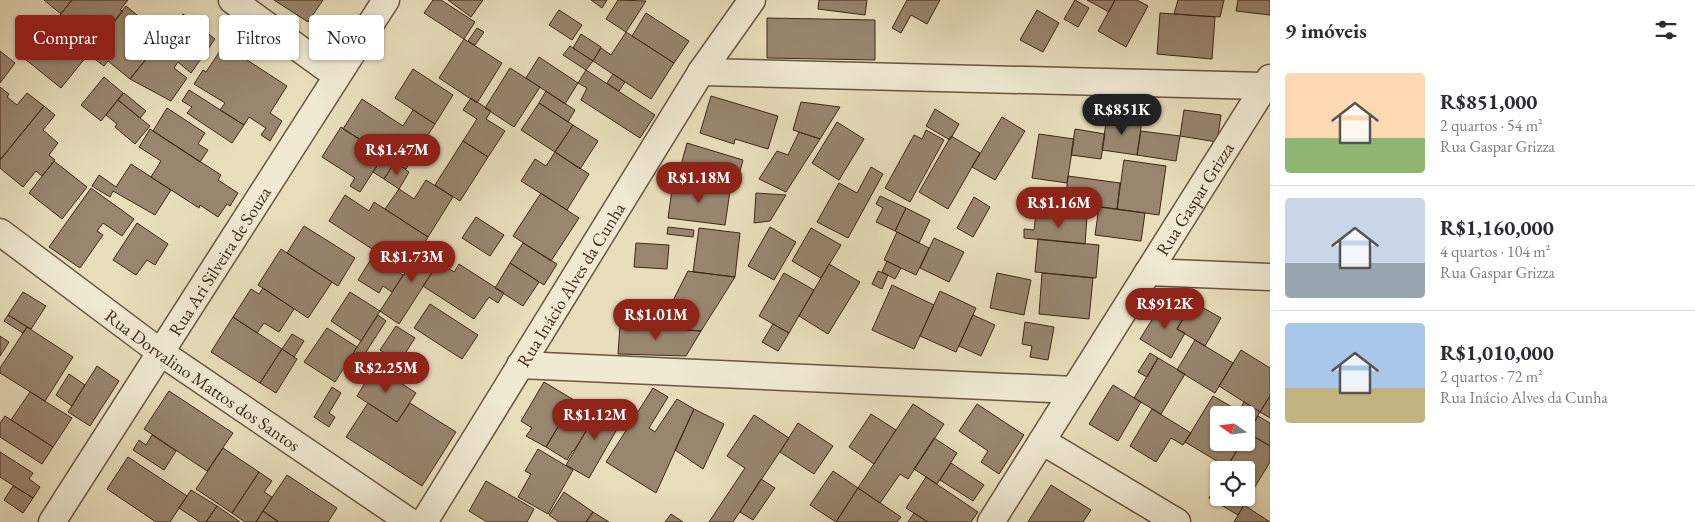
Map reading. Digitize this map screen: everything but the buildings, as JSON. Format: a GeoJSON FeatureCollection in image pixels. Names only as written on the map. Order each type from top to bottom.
{"type":"FeatureCollection","features":[{"type":"Feature","properties":{"kind":"street"},"geometry":{"type":"LineString","coordinates":[[232,0],[337,76]]}},
{"type":"Feature","properties":{"kind":"street","name":"Rua Ari Silveira de Souza"},"geometry":{"type":"LineString","coordinates":[[52,522],[386,0]]}},
{"type":"Feature","properties":{"kind":"street","name":"Rua Inácio Alves da Cunha"},"geometry":{"type":"LineString","coordinates":[[424,522],[701,72],[752,0]]}},
{"type":"Feature","properties":{"kind":"street"},"geometry":{"type":"LineString","coordinates":[[701,72],[1267,82]]}},
{"type":"Feature","properties":{"kind":"street","name":"Rua Gaspar Grizza"},"geometry":{"type":"LineString","coordinates":[[991,522],[1267,82]]}},
{"type":"Feature","properties":{"kind":"street","name":"Rua Dorvalino Mattos dos Santos"},"geometry":{"type":"LineString","coordinates":[[0,232],[160,352],[410,522]]}},
{"type":"Feature","properties":{"kind":"street"},"geometry":{"type":"LineString","coordinates":[[1148,272],[1270,277]]}},
{"type":"Feature","properties":{"kind":"street"},"geometry":{"type":"LineString","coordinates":[[520,365],[1074,390]]}},
{"type":"Feature","properties":{"kind":"street"},"geometry":{"type":"LineString","coordinates":[[1042,441],[1177,522]]}}]}
